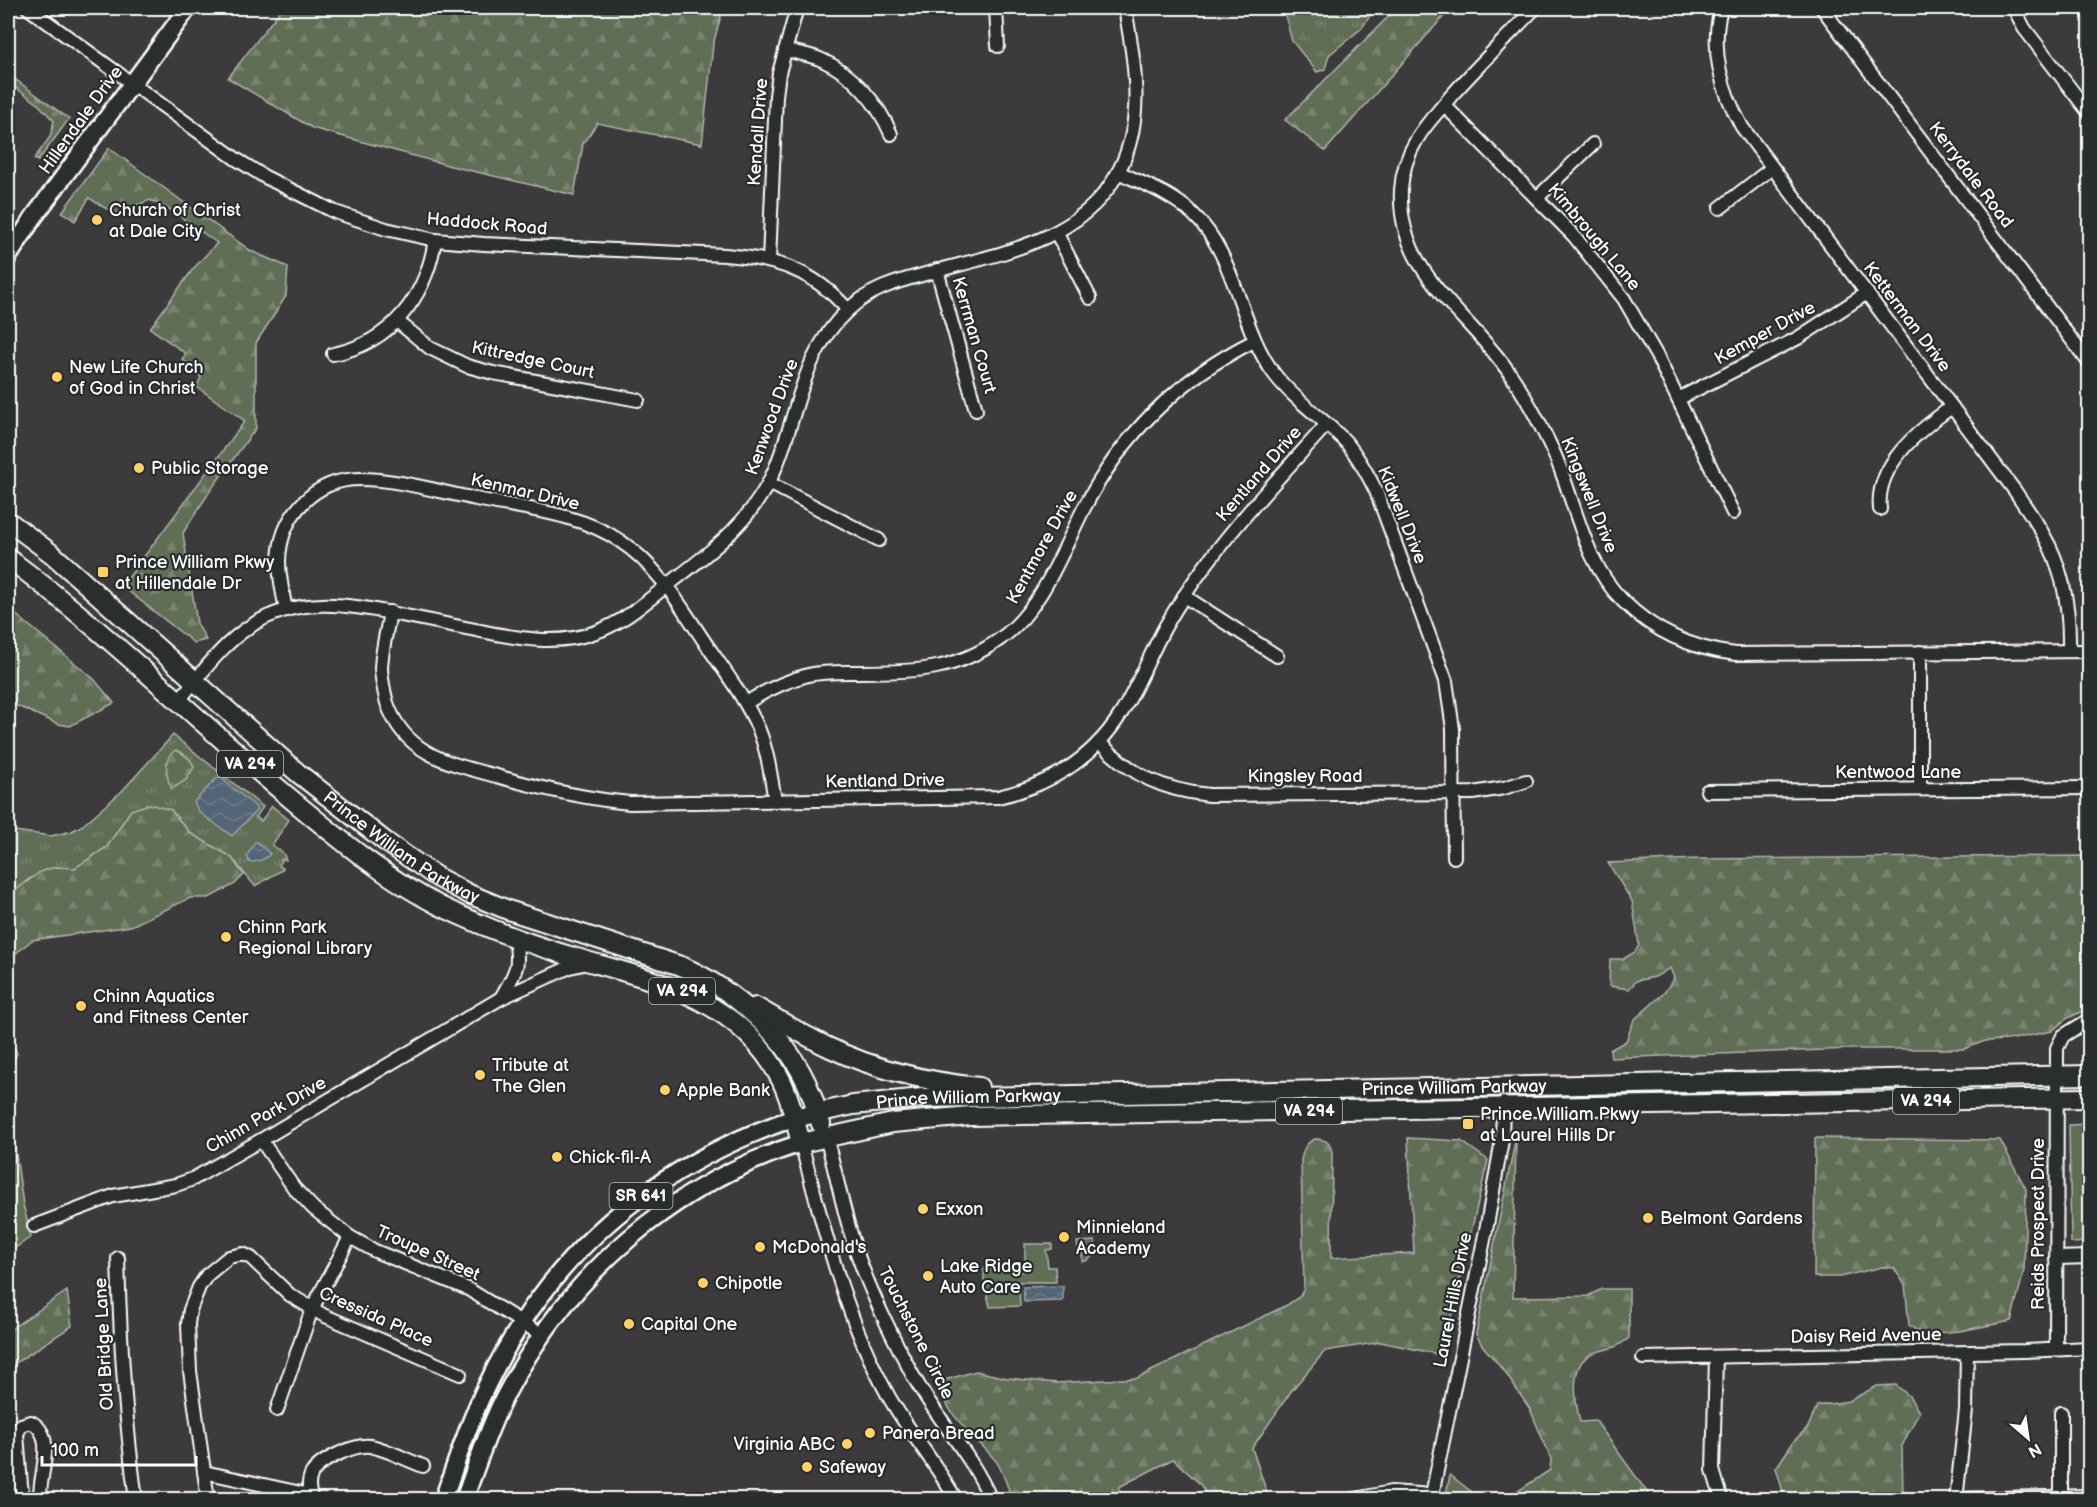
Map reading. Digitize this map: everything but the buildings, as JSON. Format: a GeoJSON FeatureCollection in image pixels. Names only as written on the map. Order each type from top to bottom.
{"type":"FeatureCollection","features":[{"type":"Feature","properties":{"kind":"highway","name":"Prince William Parkway"},"geometry":{"type":"LineString","coordinates":[[8,521],[52,554],[298,773],[386,842],[436,877],[508,910],[655,957],[700,974],[717,984],[754,1015],[787,1051],[801,1071],[818,1112],[825,1137]]}},
{"type":"Feature","properties":{"kind":"highway","name":"Prince William Parkway"},"geometry":{"type":"LineString","coordinates":[[8,558],[64,602],[263,776],[374,866],[442,907],[514,936],[666,984],[699,999],[729,1020],[754,1041],[770,1061],[783,1085],[801,1143],[893,1123],[959,1117],[2090,1098]]}},
{"type":"Feature","properties":{"kind":"highway","name":"VA 294"},"geometry":{"type":"LineString","coordinates":[[717,984],[805,1036],[831,1049],[874,1064],[928,1079],[1046,1095]]}},
{"type":"Feature","properties":{"kind":"highway","name":"Prince William Parkway"},"geometry":{"type":"LineString","coordinates":[[794,1118],[853,1105],[912,1098],[2090,1075]]}},
{"type":"Feature","properties":{"kind":"main road","name":"Hillendale Drive"},"geometry":{"type":"LineString","coordinates":[[8,257],[33,218],[188,8]]}},
{"type":"Feature","properties":{"kind":"main road","name":"SR 641"},"geometry":{"type":"LineString","coordinates":[[443,1500],[486,1386],[522,1322],[554,1279],[585,1245],[632,1203],[690,1164],[727,1144],[794,1118]]}},
{"type":"Feature","properties":{"kind":"main road","name":"SR 641"},"geometry":{"type":"LineString","coordinates":[[464,1500],[505,1396],[542,1335],[573,1294],[597,1268],[625,1241],[658,1215],[717,1177],[753,1160],[801,1143]]}},
{"type":"Feature","properties":{"kind":"street","name":"Haddock Road"},"geometry":{"type":"LineString","coordinates":[[28,8],[236,159],[307,199],[363,222],[435,240],[474,244],[725,255],[769,261],[793,268],[809,276],[830,291],[848,310]]}},
{"type":"Feature","properties":{"kind":"street","name":"Kendall Drive"},"geometry":{"type":"LineString","coordinates":[[769,261],[773,119],[779,73],[797,8]]}},
{"type":"Feature","properties":{"kind":"street"},"geometry":{"type":"LineString","coordinates":[[996,8],[998,46]]}},
{"type":"Feature","properties":{"kind":"street","name":"Kenwood Drive"},"geometry":{"type":"LineString","coordinates":[[178,701],[234,639],[258,622],[286,610],[317,604],[341,604],[390,612],[517,638],[560,640],[596,632],[626,617],[733,532],[752,509],[769,483],[782,451],[811,361],[823,339],[848,310],[868,295],[887,285],[1004,252],[1056,232],[1088,209],[1112,182],[1131,137],[1137,93],[1125,8]]}},
{"type":"Feature","properties":{"kind":"street","name":"Kingswell Drive"},"geometry":{"type":"LineString","coordinates":[[1535,8],[1444,105],[1416,140],[1404,172],[1401,206],[1408,238],[1420,265],[1436,289],[1488,346],[1520,389],[1554,454],[1587,547],[1604,577],[1623,601],[1667,634],[1685,643],[1736,654],[2090,651]]}},
{"type":"Feature","properties":{"kind":"street","name":"Ketterman Drive"},"geometry":{"type":"LineString","coordinates":[[1721,8],[1715,38],[1719,71],[1724,90],[1742,128],[2015,491],[2048,543],[2063,586],[2068,609],[2069,651]]}},
{"type":"Feature","properties":{"kind":"street","name":"Kerrydale Road"},"geometry":{"type":"LineString","coordinates":[[1822,8],[2090,364]]}},
{"type":"Feature","properties":{"kind":"street"},"geometry":{"type":"LineString","coordinates":[[2014,8],[2024,28],[2090,114]]}},
{"type":"Feature","properties":{"kind":"street"},"geometry":{"type":"LineString","coordinates":[[785,50],[820,59],[854,82],[879,111],[891,134]]}},
{"type":"Feature","properties":{"kind":"street","name":"Kimbrough Lane"},"geometry":{"type":"LineString","coordinates":[[1444,105],[1538,197],[1574,236],[1624,298],[1678,399],[1732,513]]}},
{"type":"Feature","properties":{"kind":"street"},"geometry":{"type":"LineString","coordinates":[[1538,197],[1593,144]]}},
{"type":"Feature","properties":{"kind":"street"},"geometry":{"type":"LineString","coordinates":[[1720,208],[1772,168]]}},
{"type":"Feature","properties":{"kind":"street","name":"Kidwell Drive"},"geometry":{"type":"LineString","coordinates":[[1118,172],[1177,201],[1194,214],[1223,258],[1254,341],[1276,376],[1353,452],[1376,491],[1443,671],[1451,705],[1454,857]]}},
{"type":"Feature","properties":{"kind":"street"},"geometry":{"type":"LineString","coordinates":[[1056,232],[1090,298]]}},
{"type":"Feature","properties":{"kind":"street"},"geometry":{"type":"LineString","coordinates":[[333,354],[361,347],[397,321],[412,302],[426,275],[435,240]]}},
{"type":"Feature","properties":{"kind":"street","name":"Kerrman Court"},"geometry":{"type":"LineString","coordinates":[[937,270],[976,410]]}},
{"type":"Feature","properties":{"kind":"street","name":"Kemper Drive"},"geometry":{"type":"LineString","coordinates":[[1678,399],[1798,338],[1867,293]]}},
{"type":"Feature","properties":{"kind":"street","name":"Kittredge Court"},"geometry":{"type":"LineString","coordinates":[[397,321],[430,348],[467,366],[638,400]]}},
{"type":"Feature","properties":{"kind":"street","name":"Kentmore Drive"},"geometry":{"type":"LineString","coordinates":[[746,703],[783,684],[808,675],[827,672],[904,672],[949,666],[984,651],[1002,638],[1040,595],[1100,480],[1139,427],[1181,386],[1228,354],[1254,341]]}},
{"type":"Feature","properties":{"kind":"street"},"geometry":{"type":"LineString","coordinates":[[1880,508],[1879,490],[1894,463],[1917,435],[1952,407]]}},
{"type":"Feature","properties":{"kind":"street","name":"Kentland Drive"},"geometry":{"type":"LineString","coordinates":[[390,612],[381,667],[387,700],[395,720],[404,733],[425,752],[439,759],[539,788],[607,801],[649,803],[998,797],[1028,789],[1056,777],[1073,766],[1099,742],[1122,711],[1184,596],[1219,548],[1262,496],[1327,424]]}},
{"type":"Feature","properties":{"kind":"street","name":"Kenmar Drive"},"geometry":{"type":"LineString","coordinates":[[286,610],[279,561],[285,528],[300,505],[322,488],[335,483],[357,479],[438,491],[562,516],[590,526],[621,541],[638,554],[667,586],[746,703],[768,756],[775,801]]}},
{"type":"Feature","properties":{"kind":"street"},"geometry":{"type":"LineString","coordinates":[[769,483],[879,540]]}},
{"type":"Feature","properties":{"kind":"street"},"geometry":{"type":"LineString","coordinates":[[1184,596],[1277,656]]}},
{"type":"Feature","properties":{"kind":"street"},"geometry":{"type":"LineString","coordinates":[[1920,652],[1920,789]]}},
{"type":"Feature","properties":{"kind":"street","name":"Kingsley Road"},"geometry":{"type":"LineString","coordinates":[[1099,742],[1123,764],[1161,786],[1209,795],[1452,794],[1482,792],[1526,781]]}},
{"type":"Feature","properties":{"kind":"street","name":"Kentwood Lane"},"geometry":{"type":"LineString","coordinates":[[1707,791],[2090,788]]}},
{"type":"Feature","properties":{"kind":"street"},"geometry":{"type":"LineString","coordinates":[[501,998],[518,964],[519,957],[514,936]]}},
{"type":"Feature","properties":{"kind":"street","name":"Chinn Park Drive"},"geometry":{"type":"LineString","coordinates":[[34,1226],[113,1196],[176,1185],[193,1179],[501,998],[570,967],[594,963]]}},
{"type":"Feature","properties":{"kind":"street","name":"Reids Prospect Drive"},"geometry":{"type":"LineString","coordinates":[[2056,1349],[2057,1048],[2067,1033],[2090,1019]]}},
{"type":"Feature","properties":{"kind":"street","name":"Laurel Hills Drive"},"geometry":{"type":"LineString","coordinates":[[1432,1497],[1502,1140],[1503,1086]]}},
{"type":"Feature","properties":{"kind":"street","name":"Touchstone Circle"},"geometry":{"type":"LineString","coordinates":[[825,1137],[857,1254],[872,1291],[911,1373],[977,1473],[990,1500]]}},
{"type":"Feature","properties":{"kind":"street","name":"Troupe Street"},"geometry":{"type":"LineString","coordinates":[[261,1140],[294,1188],[314,1209],[350,1237],[384,1256],[468,1289],[542,1335]]}},
{"type":"Feature","properties":{"kind":"street"},"geometry":{"type":"LineString","coordinates":[[801,1143],[839,1280],[870,1360],[893,1404],[956,1500]]}},
{"type":"Feature","properties":{"kind":"street"},"geometry":{"type":"LineString","coordinates":[[277,1410],[312,1309],[350,1237]]}},
{"type":"Feature","properties":{"kind":"street","name":"Cressida Place"},"geometry":{"type":"LineString","coordinates":[[208,1500],[188,1350],[190,1310],[199,1287],[219,1263],[232,1255],[243,1254],[251,1258],[290,1295],[312,1309],[460,1374]]}},
{"type":"Feature","properties":{"kind":"street"},"geometry":{"type":"LineString","coordinates":[[2056,1258],[2090,1257]]}},
{"type":"Feature","properties":{"kind":"street","name":"Old Bridge Lane"},"geometry":{"type":"LineString","coordinates":[[118,1258],[123,1392],[136,1500]]}},
{"type":"Feature","properties":{"kind":"street","name":"Daisy Reid Avenue"},"geometry":{"type":"LineString","coordinates":[[1643,1358],[2090,1348]]}},
{"type":"Feature","properties":{"kind":"street"},"geometry":{"type":"LineString","coordinates":[[1967,1352],[1966,1410],[1956,1499],[2090,1496]]}},
{"type":"Feature","properties":{"kind":"street"},"geometry":{"type":"LineString","coordinates":[[1716,1357],[1713,1470],[1722,1500]]}},
{"type":"Feature","properties":{"kind":"street"},"geometry":{"type":"LineString","coordinates":[[2061,1413],[2061,1496]]}},
{"type":"Feature","properties":{"kind":"street"},"geometry":{"type":"LineString","coordinates":[[24,1500],[16,1434],[21,1425],[31,1422],[40,1428],[45,1445],[39,1489],[40,1500]]}},
{"type":"Feature","properties":{"kind":"street"},"geometry":{"type":"LineString","coordinates":[[204,1472],[311,1497],[309,1483],[318,1466],[353,1448],[373,1446],[423,1466]]}},
{"type":"Feature","properties":{"kind":"street"},"geometry":{"type":"LineString","coordinates":[[1350,1500],[1391,1492],[1432,1497]]}},
{"type":"Feature","properties":{"kind":"green space"},"geometry":{"type":"Polygon","coordinates":[[[282,8],[723,8],[713,45],[702,144],[597,123],[583,144],[574,195],[451,166],[312,128],[228,78],[282,8]]]}},
{"type":"Feature","properties":{"kind":"green space"},"geometry":{"type":"Polygon","coordinates":[[[1283,8],[1375,8],[1362,28],[1329,55],[1325,69],[1317,72],[1292,41],[1283,8]]]}},
{"type":"Feature","properties":{"kind":"green space"},"geometry":{"type":"Polygon","coordinates":[[[1397,8],[1451,8],[1325,151],[1285,120],[1397,8]]]}},
{"type":"Feature","properties":{"kind":"green space"},"geometry":{"type":"Polygon","coordinates":[[[8,74],[69,119],[38,161],[34,159],[50,137],[54,121],[37,103],[8,82],[8,74]]]}},
{"type":"Feature","properties":{"kind":"green space"},"geometry":{"type":"Polygon","coordinates":[[[109,148],[251,251],[288,267],[286,296],[256,343],[256,428],[210,491],[183,533],[197,623],[206,640],[194,643],[122,586],[245,421],[197,387],[201,377],[182,359],[186,354],[150,328],[193,269],[217,243],[171,210],[150,200],[115,214],[89,198],[75,221],[62,212],[109,148]]]}},
{"type":"Feature","properties":{"kind":"green space"},"geometry":{"type":"Polygon","coordinates":[[[8,608],[94,679],[114,703],[70,726],[58,724],[8,702],[8,608]]]}},
{"type":"Feature","properties":{"kind":"green space"},"geometry":{"type":"Polygon","coordinates":[[[173,735],[263,807],[256,817],[261,821],[272,806],[289,820],[272,845],[283,853],[286,860],[282,859],[279,866],[283,868],[282,870],[255,886],[231,857],[190,833],[171,810],[131,810],[107,847],[75,869],[55,867],[29,879],[8,896],[8,830],[51,836],[72,831],[83,825],[122,791],[173,735]]]}},
{"type":"Feature","properties":{"kind":"green space"},"geometry":{"type":"Polygon","coordinates":[[[176,750],[189,759],[194,767],[186,780],[172,789],[167,774],[167,763],[176,750]]]}},
{"type":"Feature","properties":{"kind":"green space"},"geometry":{"type":"Polygon","coordinates":[[[149,804],[171,810],[190,833],[231,857],[244,875],[235,884],[209,898],[190,898],[131,926],[32,940],[8,960],[8,896],[40,872],[55,867],[75,868],[107,847],[131,810],[149,804]]]}},
{"type":"Feature","properties":{"kind":"green space"},"geometry":{"type":"Polygon","coordinates":[[[2089,856],[2089,1008],[2066,1019],[2052,1031],[2008,1040],[1985,1041],[1964,1049],[1852,1049],[1611,1058],[1610,1050],[1626,1041],[1634,1020],[1664,993],[1674,978],[1670,968],[1655,977],[1636,981],[1629,989],[1609,986],[1610,959],[1623,959],[1635,952],[1639,945],[1632,901],[1608,863],[1698,859],[2089,856]]]}},
{"type":"Feature","properties":{"kind":"green space"},"geometry":{"type":"Polygon","coordinates":[[[8,1035],[17,1053],[8,1077],[8,1035]]]}},
{"type":"Feature","properties":{"kind":"green space"},"geometry":{"type":"Polygon","coordinates":[[[8,1098],[23,1204],[31,1237],[8,1253],[8,1098]]]}},
{"type":"Feature","properties":{"kind":"green space"},"geometry":{"type":"Polygon","coordinates":[[[2089,1124],[2089,1242],[2071,1243],[2069,1125],[2089,1124]]]}},
{"type":"Feature","properties":{"kind":"green space"},"geometry":{"type":"Polygon","coordinates":[[[1516,1137],[1513,1297],[1588,1296],[1602,1289],[1629,1289],[1629,1338],[1616,1346],[1594,1353],[1580,1365],[1575,1383],[1576,1404],[1580,1422],[1596,1421],[1652,1499],[1506,1499],[1550,1470],[1551,1459],[1530,1409],[1476,1334],[1516,1137]]]}},
{"type":"Feature","properties":{"kind":"green space"},"geometry":{"type":"Polygon","coordinates":[[[1408,1138],[1461,1141],[1488,1160],[1442,1355],[1381,1342],[1325,1351],[1292,1390],[1252,1448],[1269,1499],[1210,1499],[1200,1484],[1173,1459],[1119,1487],[1117,1499],[1012,1499],[998,1464],[962,1425],[945,1401],[943,1390],[945,1380],[976,1371],[1007,1378],[1057,1383],[1137,1378],[1287,1305],[1300,1296],[1304,1288],[1301,1160],[1305,1147],[1315,1139],[1327,1142],[1332,1152],[1331,1258],[1414,1253],[1408,1138]]]}},
{"type":"Feature","properties":{"kind":"green space"},"geometry":{"type":"Polygon","coordinates":[[[1815,1138],[2000,1140],[2026,1189],[2024,1271],[2011,1321],[1960,1331],[1922,1334],[1909,1325],[1905,1285],[1894,1268],[1882,1267],[1840,1277],[1814,1277],[1815,1138]]]}},
{"type":"Feature","properties":{"kind":"green space"},"geometry":{"type":"Polygon","coordinates":[[[1095,1241],[1096,1253],[1086,1261],[1082,1261],[1082,1249],[1078,1249],[1077,1242],[1095,1241]]]}},
{"type":"Feature","properties":{"kind":"green space"},"geometry":{"type":"Polygon","coordinates":[[[1025,1244],[1052,1244],[1052,1249],[1046,1250],[1048,1267],[1055,1267],[1056,1282],[1019,1282],[1020,1306],[990,1307],[984,1281],[984,1269],[1018,1267],[1019,1272],[1025,1271],[1025,1244]]]}},
{"type":"Feature","properties":{"kind":"green space"},"geometry":{"type":"Polygon","coordinates":[[[67,1291],[72,1326],[8,1368],[8,1331],[67,1291]]]}},
{"type":"Feature","properties":{"kind":"green space"},"geometry":{"type":"Polygon","coordinates":[[[1896,1385],[1909,1396],[1919,1412],[1902,1446],[1903,1499],[1785,1499],[1776,1468],[1794,1441],[1808,1427],[1817,1406],[1849,1401],[1877,1386],[1896,1385]]]}},
{"type":"Feature","properties":{"kind":"green space"},"geometry":{"type":"Polygon","coordinates":[[[1450,1475],[1481,1499],[1445,1499],[1450,1475]]]}},
{"type":"Feature","properties":{"kind":"water"},"geometry":{"type":"Polygon","coordinates":[[[221,778],[256,807],[256,811],[232,836],[199,812],[194,802],[216,779],[221,778]]]}},
{"type":"Feature","properties":{"kind":"water"},"geometry":{"type":"Polygon","coordinates":[[[255,842],[270,854],[266,858],[249,862],[247,856],[255,842]]]}},
{"type":"Feature","properties":{"kind":"water"},"geometry":{"type":"Polygon","coordinates":[[[1063,1286],[1063,1301],[1024,1302],[1023,1287],[1063,1286]]]}},
{"type":"Feature","properties":{"kind":"place","name":"Church of Christ at Dale City"},"geometry":{"type":"Point","coordinates":[97,220]}},
{"type":"Feature","properties":{"kind":"place","name":"New Life Church of God in Christ"},"geometry":{"type":"Point","coordinates":[57,377]}},
{"type":"Feature","properties":{"kind":"place","name":"Public Storage"},"geometry":{"type":"Point","coordinates":[139,468]}},
{"type":"Feature","properties":{"kind":"place","name":"Prince William Pkwy at Hillendale Dr"},"geometry":{"type":"Point","coordinates":[103,572]}},
{"type":"Feature","properties":{"kind":"place","name":"Chinn Park Regional Library"},"geometry":{"type":"Point","coordinates":[226,937]}},
{"type":"Feature","properties":{"kind":"place","name":"Chinn Aquatics and Fitness Center"},"geometry":{"type":"Point","coordinates":[81,1006]}},
{"type":"Feature","properties":{"kind":"place","name":"Tribute at The Glen"},"geometry":{"type":"Point","coordinates":[480,1075]}},
{"type":"Feature","properties":{"kind":"place","name":"Apple Bank"},"geometry":{"type":"Point","coordinates":[665,1090]}},
{"type":"Feature","properties":{"kind":"place","name":"Prince William Pkwy at Laurel Hills Dr"},"geometry":{"type":"Point","coordinates":[1468,1124]}},
{"type":"Feature","properties":{"kind":"place","name":"Chick-fil-A"},"geometry":{"type":"Point","coordinates":[557,1157]}},
{"type":"Feature","properties":{"kind":"place","name":"Exxon"},"geometry":{"type":"Point","coordinates":[923,1209]}},
{"type":"Feature","properties":{"kind":"place","name":"Belmont Gardens"},"geometry":{"type":"Point","coordinates":[1648,1218]}},
{"type":"Feature","properties":{"kind":"place","name":"Minnieland Academy"},"geometry":{"type":"Point","coordinates":[1064,1237]}},
{"type":"Feature","properties":{"kind":"place","name":"McDonald's"},"geometry":{"type":"Point","coordinates":[760,1247]}},
{"type":"Feature","properties":{"kind":"place","name":"Lake Ridge Auto Care"},"geometry":{"type":"Point","coordinates":[928,1276]}},
{"type":"Feature","properties":{"kind":"place","name":"Chipotle"},"geometry":{"type":"Point","coordinates":[703,1283]}},
{"type":"Feature","properties":{"kind":"place","name":"Capital One"},"geometry":{"type":"Point","coordinates":[629,1324]}},
{"type":"Feature","properties":{"kind":"place","name":"Panera Bread"},"geometry":{"type":"Point","coordinates":[870,1433]}},
{"type":"Feature","properties":{"kind":"place","name":"Virginia ABC"},"geometry":{"type":"Point","coordinates":[847,1444]}},
{"type":"Feature","properties":{"kind":"place","name":"Safeway"},"geometry":{"type":"Point","coordinates":[807,1467]}}]}
